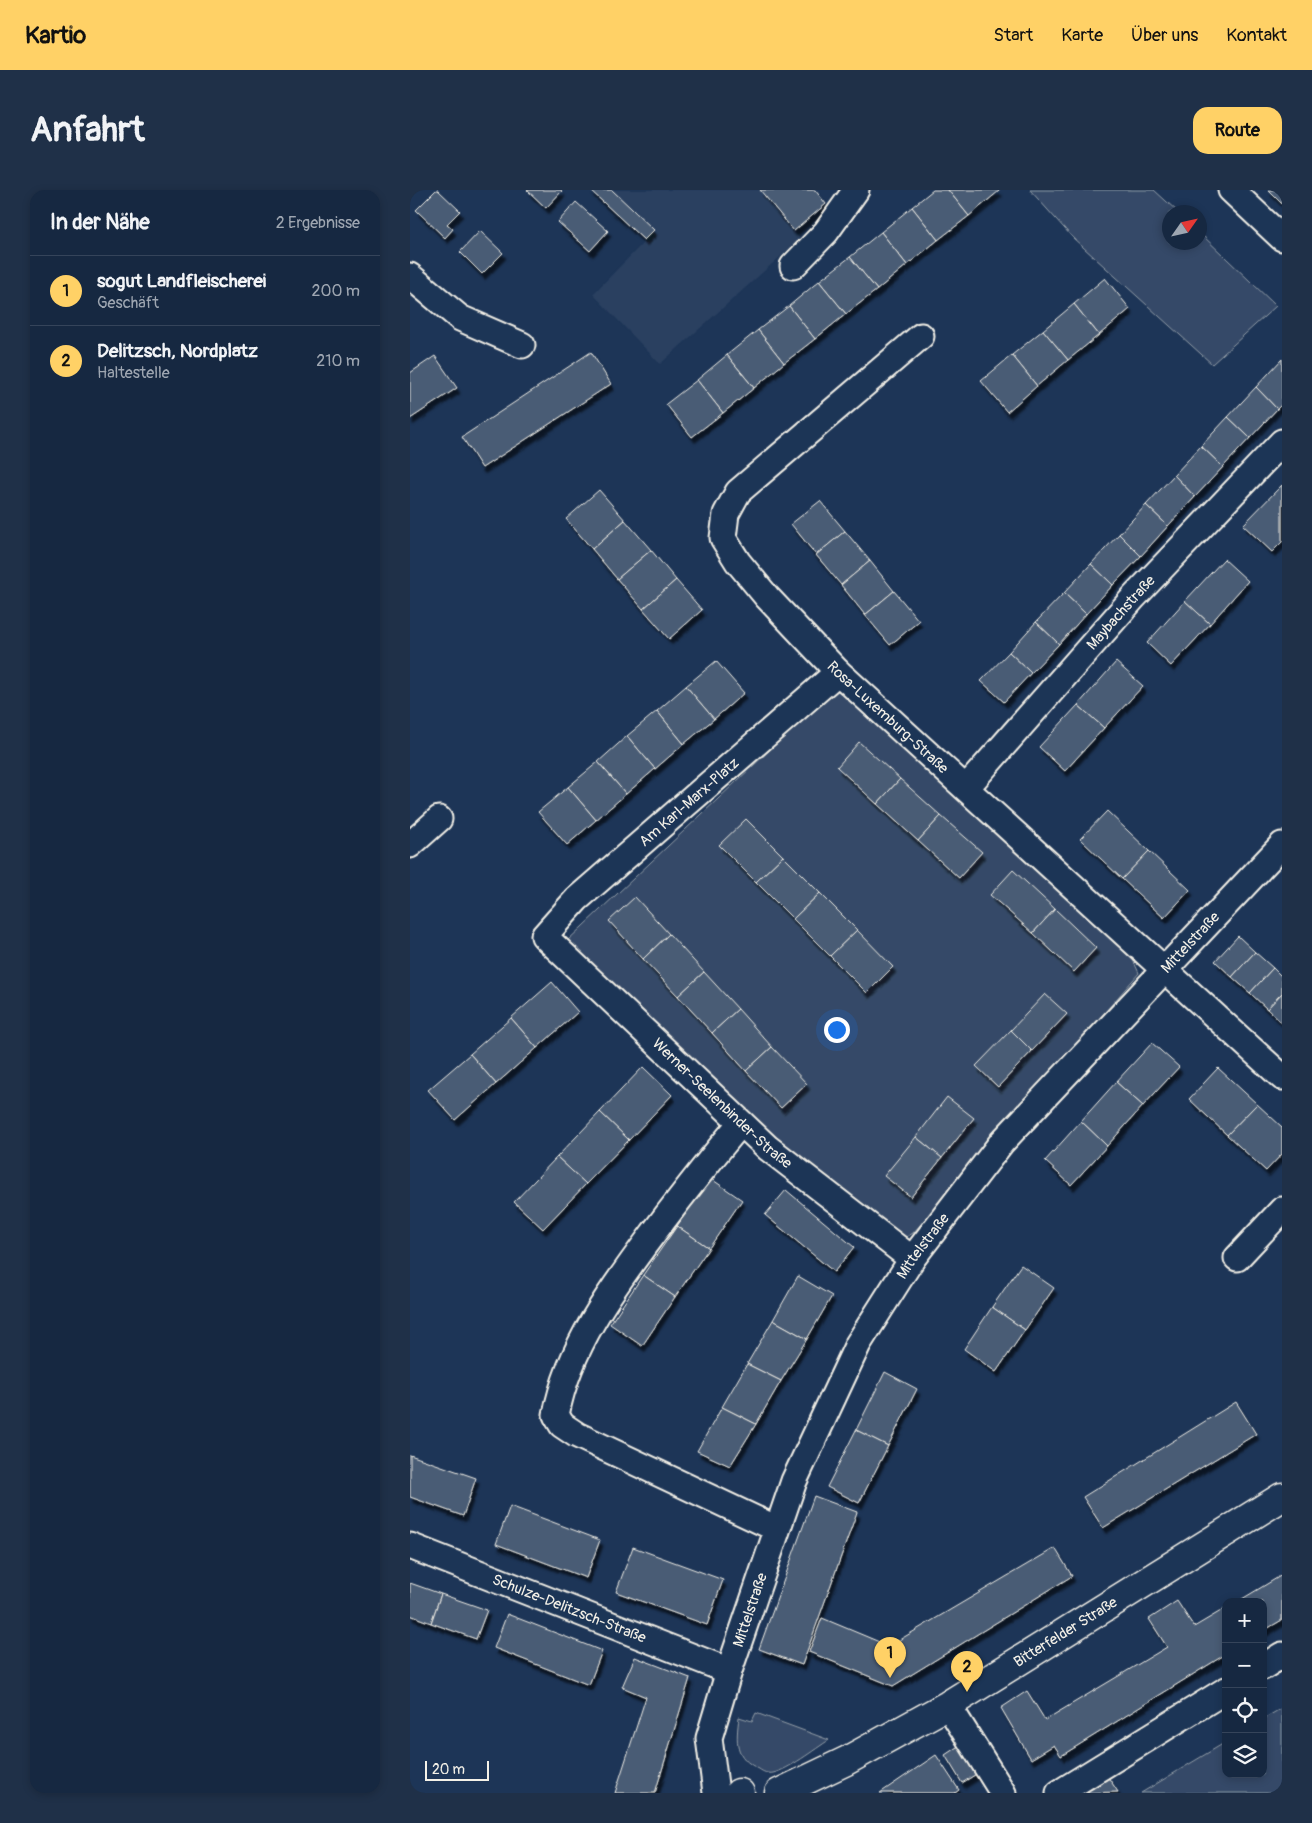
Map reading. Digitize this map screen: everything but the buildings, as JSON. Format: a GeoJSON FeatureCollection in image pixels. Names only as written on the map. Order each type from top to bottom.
{"type":"FeatureCollection","features":[{"type":"Feature","properties":{"kind":"main road","name":"Bitterfelder Straße"},"geometry":{"type":"LineString","coordinates":[[779,1793],[846,1761],[948,1705],[1282,1497]]}},
{"type":"Feature","properties":{"kind":"main road","name":"Bitterfelder Straße"},"geometry":{"type":"LineString","coordinates":[[808,1793],[846,1761]]}},
{"type":"Feature","properties":{"kind":"street"},"geometry":{"type":"LineString","coordinates":[[793,266],[826,232],[856,190]]}},
{"type":"Feature","properties":{"kind":"street"},"geometry":{"type":"LineString","coordinates":[[1231,190],[1282,238]]}},
{"type":"Feature","properties":{"kind":"street"},"geometry":{"type":"LineString","coordinates":[[410,276],[460,318],[522,345]]}},
{"type":"Feature","properties":{"kind":"street","name":"Rosa-Luxemburg-Straße"},"geometry":{"type":"LineString","coordinates":[[921,336],[738,492],[726,514],[723,538],[738,562],[767,597],[838,672],[1282,1077]]}},
{"type":"Feature","properties":{"kind":"street","name":"Maybachstraße"},"geometry":{"type":"LineString","coordinates":[[966,788],[1134,597],[1282,442]]}},
{"type":"Feature","properties":{"kind":"street","name":"Am Karl-Marx-Platz"},"geometry":{"type":"LineString","coordinates":[[544,936],[577,898],[838,672]]}},
{"type":"Feature","properties":{"kind":"street"},"geometry":{"type":"LineString","coordinates":[[410,845],[439,819]]}},
{"type":"Feature","properties":{"kind":"street","name":"Mittelstraße"},"geometry":{"type":"LineString","coordinates":[[716,1793],[709,1738],[729,1671],[794,1481],[858,1344],[912,1259],[1002,1142],[1282,845]]}},
{"type":"Feature","properties":{"kind":"street","name":"Werner-Seelenbinder-Straße"},"geometry":{"type":"LineString","coordinates":[[544,936],[741,1123],[794,1169],[912,1259]]}},
{"type":"Feature","properties":{"kind":"street"},"geometry":{"type":"LineString","coordinates":[[741,1123],[706,1164],[613,1288],[579,1349],[566,1379],[556,1415],[562,1425],[577,1435],[777,1529]]}},
{"type":"Feature","properties":{"kind":"street"},"geometry":{"type":"LineString","coordinates":[[1237,1258],[1282,1210]]}},
{"type":"Feature","properties":{"kind":"street","name":"Schulze-Delitzsch-Straße"},"geometry":{"type":"LineString","coordinates":[[410,1546],[729,1671]]}},
{"type":"Feature","properties":{"kind":"street"},"geometry":{"type":"LineString","coordinates":[[1267,1665],[1282,1656]]}},
{"type":"Feature","properties":{"kind":"street"},"geometry":{"type":"LineString","coordinates":[[1059,1793],[1222,1692]]}},
{"type":"Feature","properties":{"kind":"street"},"geometry":{"type":"LineString","coordinates":[[948,1705],[1003,1793]]}},
{"type":"Feature","properties":{"kind":"street"},"geometry":{"type":"LineString","coordinates":[[709,1738],[739,1793]]}},
{"type":"Feature","properties":{"kind":"shaded area"},"geometry":{"type":"Polygon","coordinates":[[[590,190],[760,190],[800,239],[660,364],[593,294],[645,241],[590,190]]]}},
{"type":"Feature","properties":{"kind":"shaded area"},"geometry":{"type":"Polygon","coordinates":[[[1030,190],[1154,190],[1170,205],[1162,205],[1162,250],[1207,250],[1207,240],[1276,306],[1212,364],[1073,238],[1030,190]]]}},
{"type":"Feature","properties":{"kind":"shaded area"},"geometry":{"type":"Polygon","coordinates":[[[838,686],[1133,960],[1139,973],[913,1233],[903,1238],[772,1137],[566,942],[838,686]]]}},
{"type":"Feature","properties":{"kind":"shaded area"},"geometry":{"type":"Polygon","coordinates":[[[1282,1708],[1282,1793],[1141,1793],[1222,1744],[1222,1778],[1267,1778],[1267,1717],[1282,1708]]]}},
{"type":"Feature","properties":{"kind":"shaded area"},"geometry":{"type":"Polygon","coordinates":[[[756,1713],[829,1740],[786,1768],[773,1773],[762,1771],[745,1759],[738,1748],[737,1741],[739,1717],[752,1721],[756,1713]]]}},
{"type":"Feature","properties":{"kind":"place","name":"sogut Landfleischerei"},"geometry":{"type":"Point","coordinates":[890,1678]}},
{"type":"Feature","properties":{"kind":"place","name":"Delitzsch, Nordplatz"},"geometry":{"type":"Point","coordinates":[967,1692]}}]}
